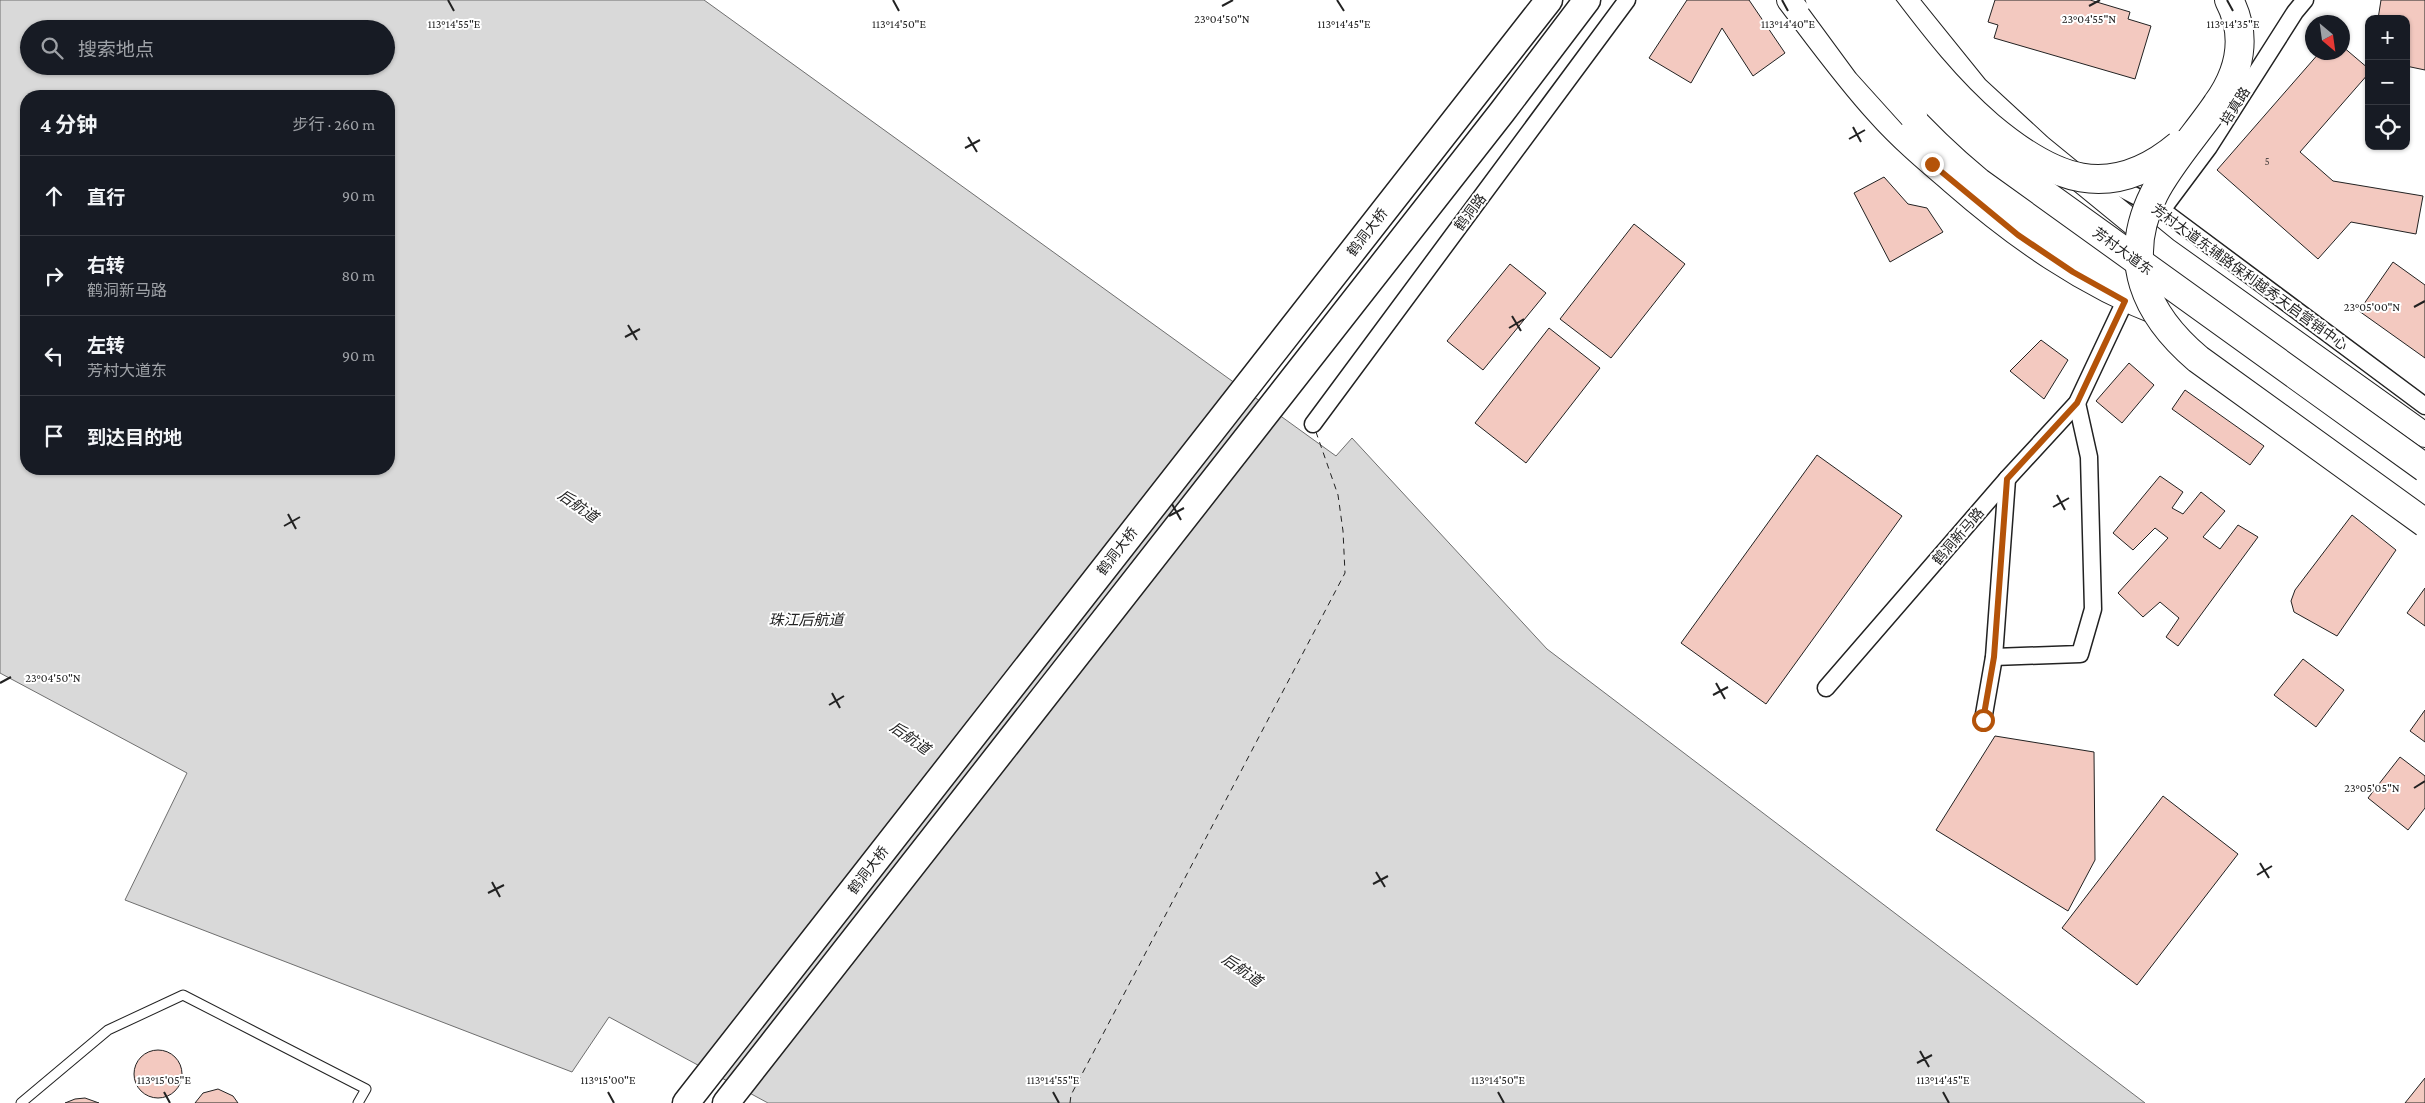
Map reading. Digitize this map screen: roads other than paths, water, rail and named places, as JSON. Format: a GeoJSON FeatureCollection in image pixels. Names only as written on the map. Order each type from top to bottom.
{"type":"FeatureCollection","features":[{"type":"Feature","properties":{"kind":"highway","name":"芳村大道东"},"geometry":{"type":"LineString","coordinates":[[1820,0],[1867,64],[1912,114],[1942,144],[1988,182],[2425,496]]}},
{"type":"Feature","properties":{"kind":"highway","name":"芳村大道东"},"geometry":{"type":"LineString","coordinates":[[1851,0],[1916,83],[1954,122],[1996,158],[2425,468]]}},
{"type":"Feature","properties":{"kind":"highway"},"geometry":{"type":"LineString","coordinates":[[1878,0],[1933,71],[1975,114],[2036,162],[2062,173],[2077,177],[2116,177],[2157,162],[2192,134],[2217,104]]}},
{"type":"Feature","properties":{"kind":"highway"},"geometry":{"type":"LineString","coordinates":[[2229,0],[2239,28],[2240,56],[2231,81],[2154,194],[2144,221],[2140,261],[2142,276],[2150,303],[2165,327],[2198,359],[2425,523]]}},
{"type":"Feature","properties":{"kind":"main road","name":"鹤洞大桥"},"geometry":{"type":"LineString","coordinates":[[686,1103],[1549,0]]}},
{"type":"Feature","properties":{"kind":"main road"},"geometry":{"type":"LineString","coordinates":[[726,1103],[987,767],[1502,112],[1587,0]]}},
{"type":"Feature","properties":{"kind":"street","name":"鹤洞路"},"geometry":{"type":"LineString","coordinates":[[1313,424],[1627,0]]}},
{"type":"Feature","properties":{"kind":"street","name":"芳村大道东"},"geometry":{"type":"LineString","coordinates":[[1789,0],[1874,108],[1932,164],[2018,235],[2073,272],[2125,301],[2179,320]]}},
{"type":"Feature","properties":{"kind":"street","name":"芳村大道东"},"geometry":{"type":"LineString","coordinates":[[1905,0],[1976,88],[2040,147],[2166,250],[2425,435]]}},
{"type":"Feature","properties":{"kind":"street","name":"培真路"},"geometry":{"type":"LineString","coordinates":[[2162,210],[2209,147],[2295,12],[2305,0]]}},
{"type":"Feature","properties":{"kind":"street","name":"芳村大道东辅路保利越秀天启营销中心"},"geometry":{"type":"LineString","coordinates":[[2040,147],[2162,210],[2425,406]]}},
{"type":"Feature","properties":{"kind":"street","name":"鹤洞新马路"},"geometry":{"type":"LineString","coordinates":[[1826,688],[2007,479],[2077,403],[2125,301]]}},
{"type":"Feature","properties":{"kind":"street"},"geometry":{"type":"LineString","coordinates":[[1994,657],[2080,654],[2093,609],[2089,457],[2077,403]]}},
{"type":"Feature","properties":{"kind":"street"},"geometry":{"type":"LineString","coordinates":[[1983,720],[1994,657],[2007,479]]}},
{"type":"Feature","properties":{"kind":"lane"},"geometry":{"type":"LineString","coordinates":[[21,1103],[108,1030],[183,995],[366,1089],[358,1103]]}},
{"type":"Feature","properties":{"kind":"water","name":"珠江后航道"},"geometry":{"type":"Polygon","coordinates":[[[0,0],[704,0],[1336,456],[1352,438],[1547,649],[2145,1103],[768,1103],[609,1017],[572,1072],[125,900],[187,773],[0,673],[0,0]]]}},
{"type":"Feature","properties":{"kind":"water label","name":"后航道"},"geometry":{"type":"Point","coordinates":[578,506]}},
{"type":"Feature","properties":{"kind":"water label","name":"后航道"},"geometry":{"type":"Point","coordinates":[910,738]}},
{"type":"Feature","properties":{"kind":"water label","name":"后航道"},"geometry":{"type":"Point","coordinates":[1242,970]}}]}
